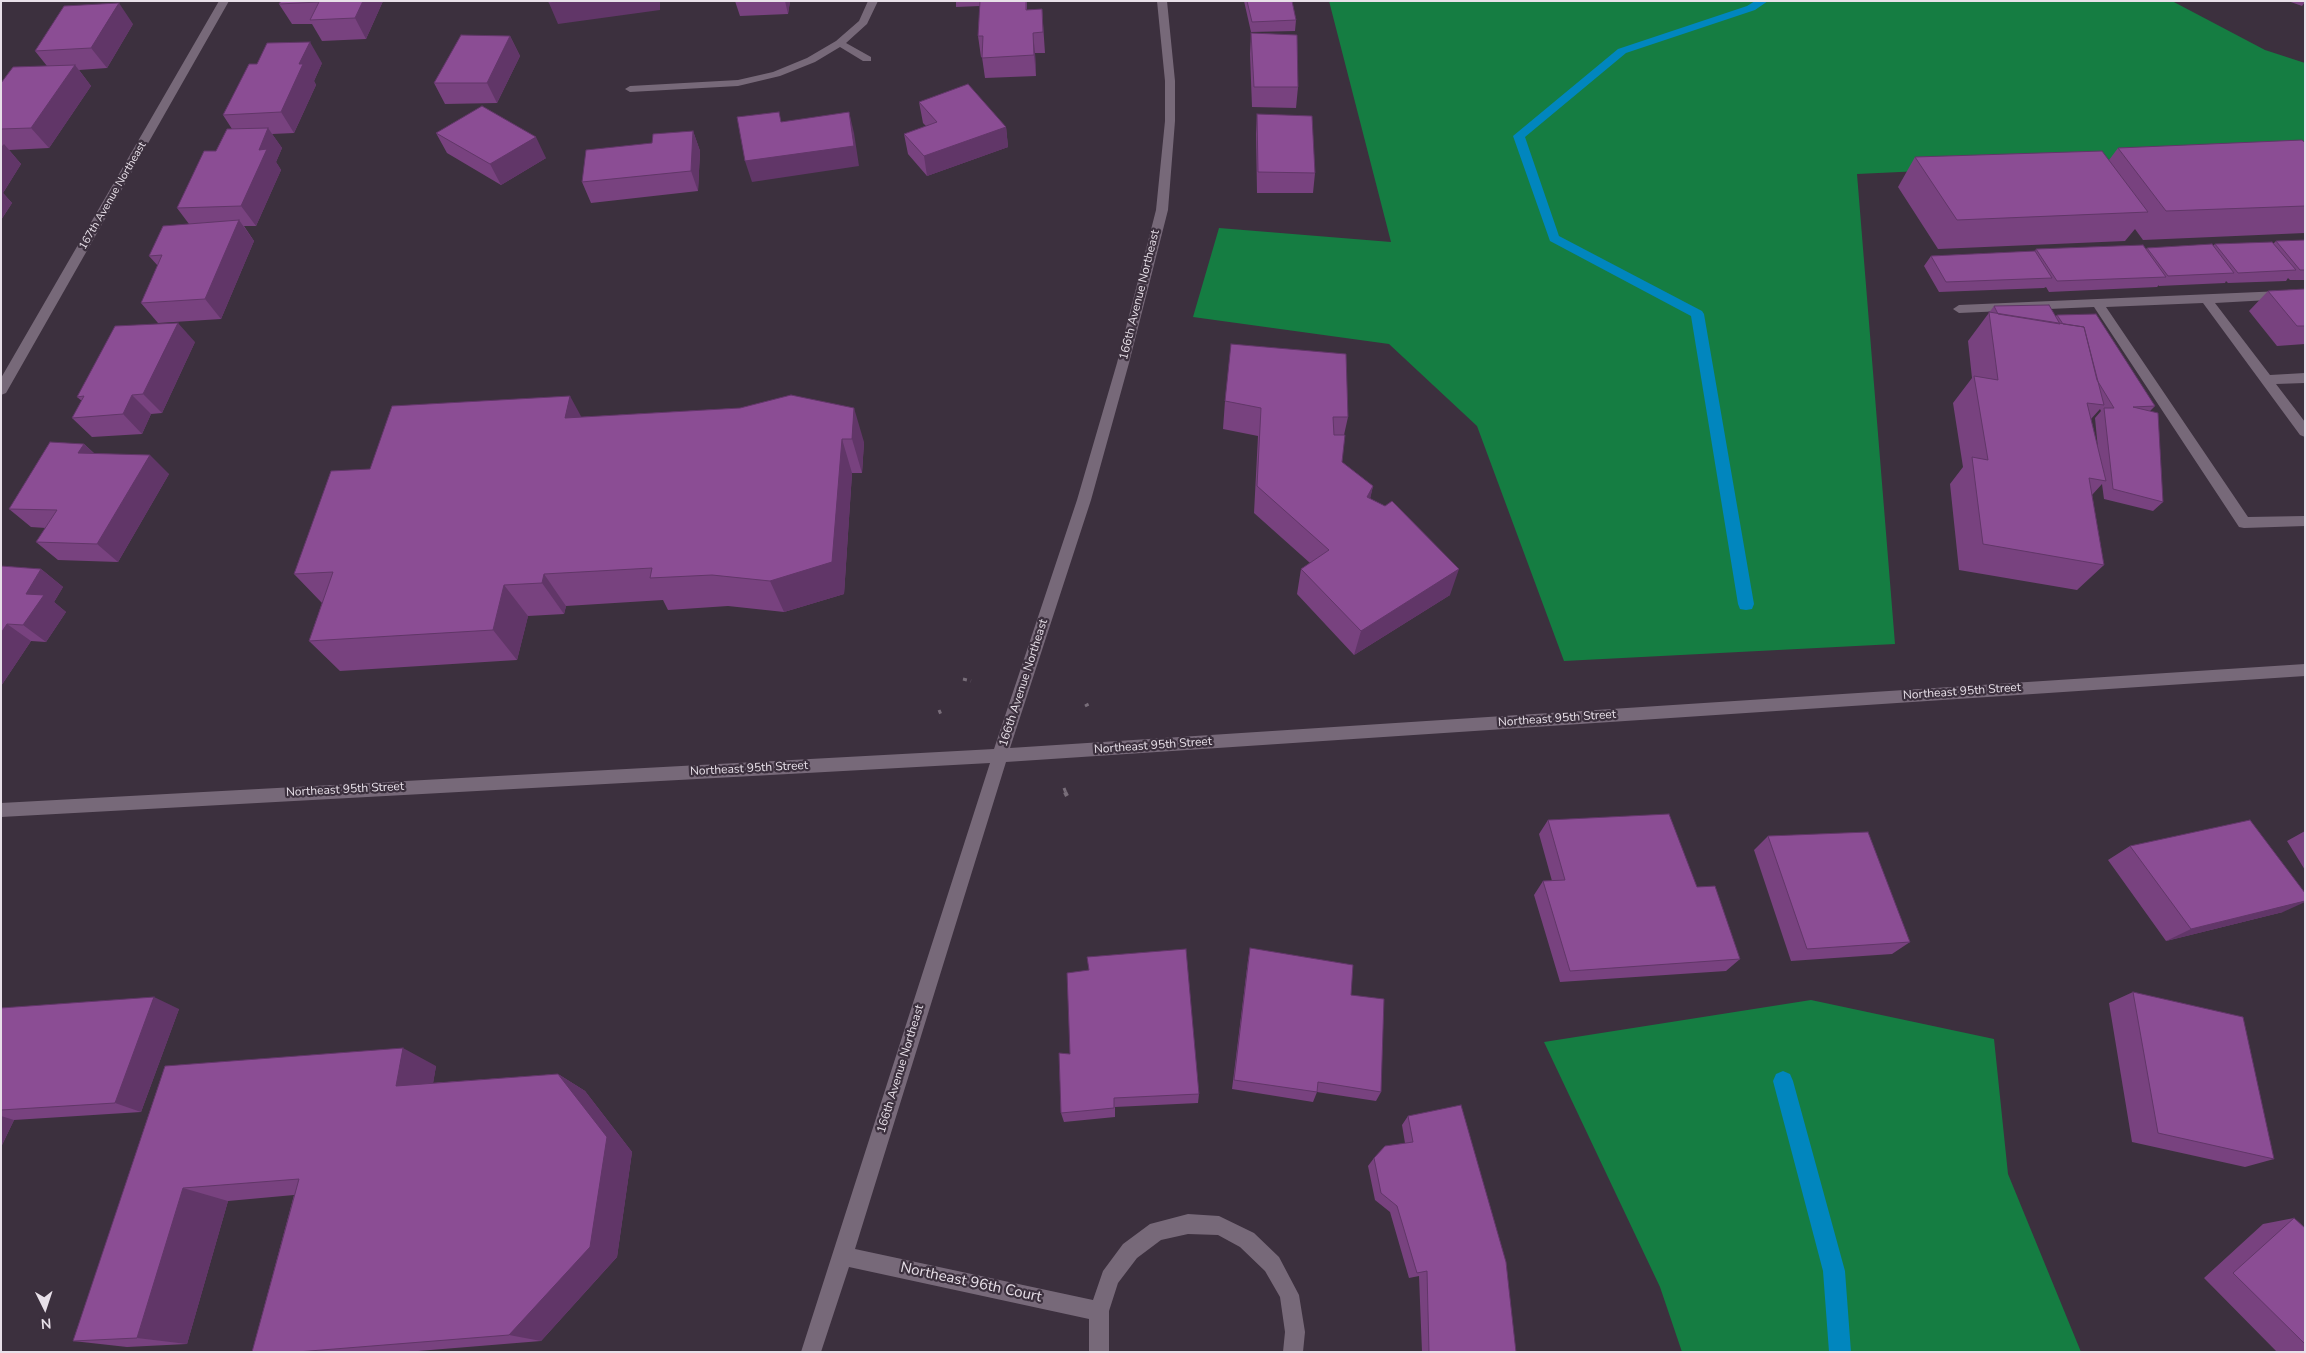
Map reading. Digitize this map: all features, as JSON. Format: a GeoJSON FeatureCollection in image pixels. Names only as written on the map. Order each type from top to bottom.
{"type":"FeatureCollection","features":[{"type":"Feature","properties":{"kind":"street","name":"167th Avenue Northeast"},"geometry":{"type":"LineString","coordinates":[[1,390],[224,1]]}},
{"type":"Feature","properties":{"kind":"street"},"geometry":{"type":"LineString","coordinates":[[630,88],[738,83],[776,74],[811,60],[840,43],[863,22],[873,1]]}},
{"type":"Feature","properties":{"kind":"street","name":"166th Avenue Northeast"},"geometry":{"type":"LineString","coordinates":[[811,1352],[1000,756],[1084,500],[1124,363],[1162,210],[1170,121],[1170,81],[1162,1]]}},
{"type":"Feature","properties":{"kind":"street"},"geometry":{"type":"LineString","coordinates":[[840,43],[867,59]]}},
{"type":"Feature","properties":{"kind":"street"},"geometry":{"type":"LineString","coordinates":[[1959,309],[2305,294]]}},
{"type":"Feature","properties":{"kind":"street"},"geometry":{"type":"LineString","coordinates":[[2206,299],[2305,432]]}},
{"type":"Feature","properties":{"kind":"street"},"geometry":{"type":"LineString","coordinates":[[2097,303],[2244,523],[2305,520]]}},
{"type":"Feature","properties":{"kind":"street"},"geometry":{"type":"LineString","coordinates":[[2266,380],[2305,378]]}},
{"type":"Feature","properties":{"kind":"street","name":"Northeast 95th Street"},"geometry":{"type":"LineString","coordinates":[[1,810],[1000,756],[2305,670]]}},
{"type":"Feature","properties":{"kind":"street"},"geometry":{"type":"LineString","coordinates":[[1099,1352],[1099,1311],[1110,1278],[1130,1251],[1157,1231],[1188,1224],[1219,1226],[1247,1240],[1272,1264],[1289,1295],[1295,1332],[1293,1352]]}},
{"type":"Feature","properties":{"kind":"street","name":"Northeast 96th Court"},"geometry":{"type":"LineString","coordinates":[[843,1256],[1099,1311]]}},
{"type":"Feature","properties":{"kind":"path"},"geometry":{"type":"LineString","coordinates":[[963,679],[972,681]]}},
{"type":"Feature","properties":{"kind":"path"},"geometry":{"type":"LineString","coordinates":[[1085,706],[1091,703]]}},
{"type":"Feature","properties":{"kind":"path"},"geometry":{"type":"LineString","coordinates":[[939,710],[942,717]]}},
{"type":"Feature","properties":{"kind":"path"},"geometry":{"type":"LineString","coordinates":[[1064,788],[1067,796]]}},
{"type":"Feature","properties":{"kind":"green space"},"geometry":{"type":"Polygon","coordinates":[[[1329,1],[2172,1],[2265,50],[2305,63],[2305,173],[2287,154],[1857,174],[1895,644],[1564,661],[1477,426],[1389,344],[1193,317],[1219,228],[1391,242],[1329,1]]]}},
{"type":"Feature","properties":{"kind":"green space"},"geometry":{"type":"Polygon","coordinates":[[[1811,1000],[1994,1039],[2008,1174],[2081,1352],[1682,1352],[1660,1287],[1544,1042],[1811,1000]]]}},
{"type":"Feature","properties":{"kind":"building"},"geometry":{"type":"Polygon","coordinates":[[[281,1],[363,1],[355,18],[310,20],[319,2],[279,4],[281,1]]]}},
{"type":"Feature","properties":{"kind":"building"},"geometry":{"type":"Polygon","coordinates":[[[549,1],[565,1],[549,3],[549,1]]]}},
{"type":"Feature","properties":{"kind":"building"},"geometry":{"type":"Polygon","coordinates":[[[980,1],[1026,1],[1026,10],[1042,9],[1043,32],[1033,33],[1034,55],[982,58],[983,36],[978,36],[980,1]]]}},
{"type":"Feature","properties":{"kind":"building"},"geometry":{"type":"Polygon","coordinates":[[[1247,1],[1292,1],[1296,20],[1252,22],[1247,1]]]}},
{"type":"Feature","properties":{"kind":"building"},"geometry":{"type":"Polygon","coordinates":[[[119,3],[91,48],[35,51],[64,6],[119,3]]]}},
{"type":"Feature","properties":{"kind":"building"},"geometry":{"type":"Polygon","coordinates":[[[1251,33],[1297,35],[1298,87],[1254,87],[1251,33]]]}},
{"type":"Feature","properties":{"kind":"building"},"geometry":{"type":"Polygon","coordinates":[[[461,35],[510,36],[487,83],[434,83],[461,35]]]}},
{"type":"Feature","properties":{"kind":"building"},"geometry":{"type":"Polygon","coordinates":[[[310,42],[299,64],[303,64],[281,112],[223,115],[249,64],[257,64],[267,43],[310,42]]]}},
{"type":"Feature","properties":{"kind":"building"},"geometry":{"type":"Polygon","coordinates":[[[75,65],[31,128],[1,129],[1,83],[13,67],[75,65]]]}},
{"type":"Feature","properties":{"kind":"building"},"geometry":{"type":"Polygon","coordinates":[[[968,84],[1006,127],[924,156],[904,134],[937,122],[919,102],[968,84]]]}},
{"type":"Feature","properties":{"kind":"building"},"geometry":{"type":"Polygon","coordinates":[[[482,106],[536,137],[490,164],[436,133],[482,106]]]}},
{"type":"Feature","properties":{"kind":"building"},"geometry":{"type":"Polygon","coordinates":[[[779,112],[781,122],[849,112],[854,146],[745,161],[737,117],[779,112]]]}},
{"type":"Feature","properties":{"kind":"building"},"geometry":{"type":"Polygon","coordinates":[[[1257,114],[1312,116],[1315,173],[1258,172],[1257,114]]]}},
{"type":"Feature","properties":{"kind":"building"},"geometry":{"type":"Polygon","coordinates":[[[268,128],[259,150],[267,149],[241,206],[177,208],[204,151],[216,151],[227,129],[268,128]]]}},
{"type":"Feature","properties":{"kind":"building"},"geometry":{"type":"Polygon","coordinates":[[[693,131],[691,171],[582,182],[586,150],[652,143],[653,134],[693,131]]]}},
{"type":"Feature","properties":{"kind":"building"},"geometry":{"type":"Polygon","coordinates":[[[2302,140],[2305,143],[2305,206],[2166,211],[2118,148],[2302,140]]]}},
{"type":"Feature","properties":{"kind":"building"},"geometry":{"type":"Polygon","coordinates":[[[2102,151],[2148,212],[1957,220],[1915,157],[2102,151]]]}},
{"type":"Feature","properties":{"kind":"building"},"geometry":{"type":"Polygon","coordinates":[[[239,220],[205,299],[141,303],[162,255],[149,256],[163,226],[239,220]]]}},
{"type":"Feature","properties":{"kind":"building"},"geometry":{"type":"Polygon","coordinates":[[[2305,240],[2305,270],[2300,270],[2276,241],[2305,240]]]}},
{"type":"Feature","properties":{"kind":"building"},"geometry":{"type":"Polygon","coordinates":[[[2272,242],[2296,270],[2238,273],[2215,244],[2272,242]]]}},
{"type":"Feature","properties":{"kind":"building"},"geometry":{"type":"Polygon","coordinates":[[[2212,244],[2234,273],[2168,276],[2147,248],[2212,244]]]}},
{"type":"Feature","properties":{"kind":"building"},"geometry":{"type":"Polygon","coordinates":[[[2143,245],[2166,277],[2057,281],[2036,249],[2143,245]]]}},
{"type":"Feature","properties":{"kind":"building"},"geometry":{"type":"Polygon","coordinates":[[[2035,251],[2052,278],[1946,282],[1931,256],[2035,251]]]}},
{"type":"Feature","properties":{"kind":"building"},"geometry":{"type":"Polygon","coordinates":[[[2305,289],[2305,326],[2297,326],[2268,291],[2305,289]]]}},
{"type":"Feature","properties":{"kind":"building"},"geometry":{"type":"Polygon","coordinates":[[[2049,305],[2060,324],[1998,314],[1994,306],[2049,305]]]}},
{"type":"Feature","properties":{"kind":"building"},"geometry":{"type":"Polygon","coordinates":[[[1989,312],[2084,327],[2104,405],[2087,403],[2106,481],[2089,478],[2104,565],[1983,544],[1972,457],[1988,460],[1974,376],[1998,380],[1989,312]]]}},
{"type":"Feature","properties":{"kind":"building"},"geometry":{"type":"Polygon","coordinates":[[[2096,314],[2155,406],[2133,407],[2158,413],[2163,502],[2113,489],[2104,408],[2114,408],[2097,380],[2084,327],[2063,324],[2057,315],[2096,314]]]}},
{"type":"Feature","properties":{"kind":"building"},"geometry":{"type":"Polygon","coordinates":[[[178,323],[143,394],[132,395],[123,414],[72,418],[84,396],[77,397],[115,326],[178,323]]]}},
{"type":"Feature","properties":{"kind":"building"},"geometry":{"type":"Polygon","coordinates":[[[1231,344],[1346,354],[1348,417],[1333,417],[1334,435],[1345,435],[1342,462],[1373,486],[1367,497],[1385,506],[1392,501],[1459,569],[1361,631],[1301,569],[1329,550],[1257,486],[1261,408],[1225,401],[1231,344]]]}},
{"type":"Feature","properties":{"kind":"building"},"geometry":{"type":"Polygon","coordinates":[[[791,395],[854,408],[852,439],[842,439],[832,562],[770,581],[712,575],[650,578],[652,568],[544,574],[542,583],[504,585],[493,630],[309,641],[333,572],[294,574],[331,471],[370,469],[392,406],[570,396],[565,418],[740,408],[791,395]]]}},
{"type":"Feature","properties":{"kind":"building"},"geometry":{"type":"Polygon","coordinates":[[[50,442],[84,444],[78,453],[150,455],[97,544],[36,542],[57,510],[9,509],[50,442]]]}},
{"type":"Feature","properties":{"kind":"building"},"geometry":{"type":"Polygon","coordinates":[[[1,566],[41,569],[26,594],[44,595],[23,625],[7,624],[1,633],[1,566]]]}},
{"type":"Feature","properties":{"kind":"building"},"geometry":{"type":"Polygon","coordinates":[[[1669,814],[1697,887],[1715,886],[1740,959],[1570,971],[1543,881],[1565,880],[1548,820],[1669,814]]]}},
{"type":"Feature","properties":{"kind":"building"},"geometry":{"type":"Polygon","coordinates":[[[2250,820],[2305,893],[2305,901],[2191,929],[2130,846],[2250,820]]]}},
{"type":"Feature","properties":{"kind":"building"},"geometry":{"type":"Polygon","coordinates":[[[1868,832],[1910,942],[1807,949],[1768,836],[1868,832]]]}},
{"type":"Feature","properties":{"kind":"building"},"geometry":{"type":"Polygon","coordinates":[[[1250,948],[1353,965],[1351,995],[1384,999],[1381,1092],[1318,1082],[1317,1092],[1234,1080],[1250,948]]]}},
{"type":"Feature","properties":{"kind":"building"},"geometry":{"type":"Polygon","coordinates":[[[1186,949],[1199,1094],[1114,1098],[1114,1108],[1061,1113],[1059,1053],[1070,1054],[1067,973],[1089,970],[1087,957],[1186,949]]]}},
{"type":"Feature","properties":{"kind":"building"},"geometry":{"type":"Polygon","coordinates":[[[2133,992],[2243,1017],[2274,1159],[2158,1133],[2133,992]]]}},
{"type":"Feature","properties":{"kind":"building"},"geometry":{"type":"Polygon","coordinates":[[[154,997],[115,1103],[1,1110],[1,1008],[154,997]]]}},
{"type":"Feature","properties":{"kind":"building"},"geometry":{"type":"Polygon","coordinates":[[[403,1048],[396,1086],[558,1074],[607,1137],[590,1247],[509,1335],[297,1352],[252,1352],[299,1179],[183,1188],[137,1338],[73,1341],[165,1066],[403,1048]]]}},
{"type":"Feature","properties":{"kind":"building"},"geometry":{"type":"Polygon","coordinates":[[[1461,1105],[1506,1262],[1516,1352],[1429,1352],[1427,1271],[1417,1273],[1397,1206],[1381,1193],[1374,1158],[1385,1146],[1413,1142],[1408,1116],[1461,1105]]]}},
{"type":"Feature","properties":{"kind":"building"},"geometry":{"type":"Polygon","coordinates":[[[2294,1218],[2305,1228],[2305,1344],[2233,1273],[2294,1218]]]}},
{"type":"Feature","properties":{"kind":"waterway"},"geometry":{"type":"LineString","coordinates":[[1746,604],[1697,314],[1554,238],[1519,136],[1622,51],[1751,8],[1763,1]]}},
{"type":"Feature","properties":{"kind":"waterway"},"geometry":{"type":"LineString","coordinates":[[1783,1081],[1834,1271],[1840,1352]]}}]}
